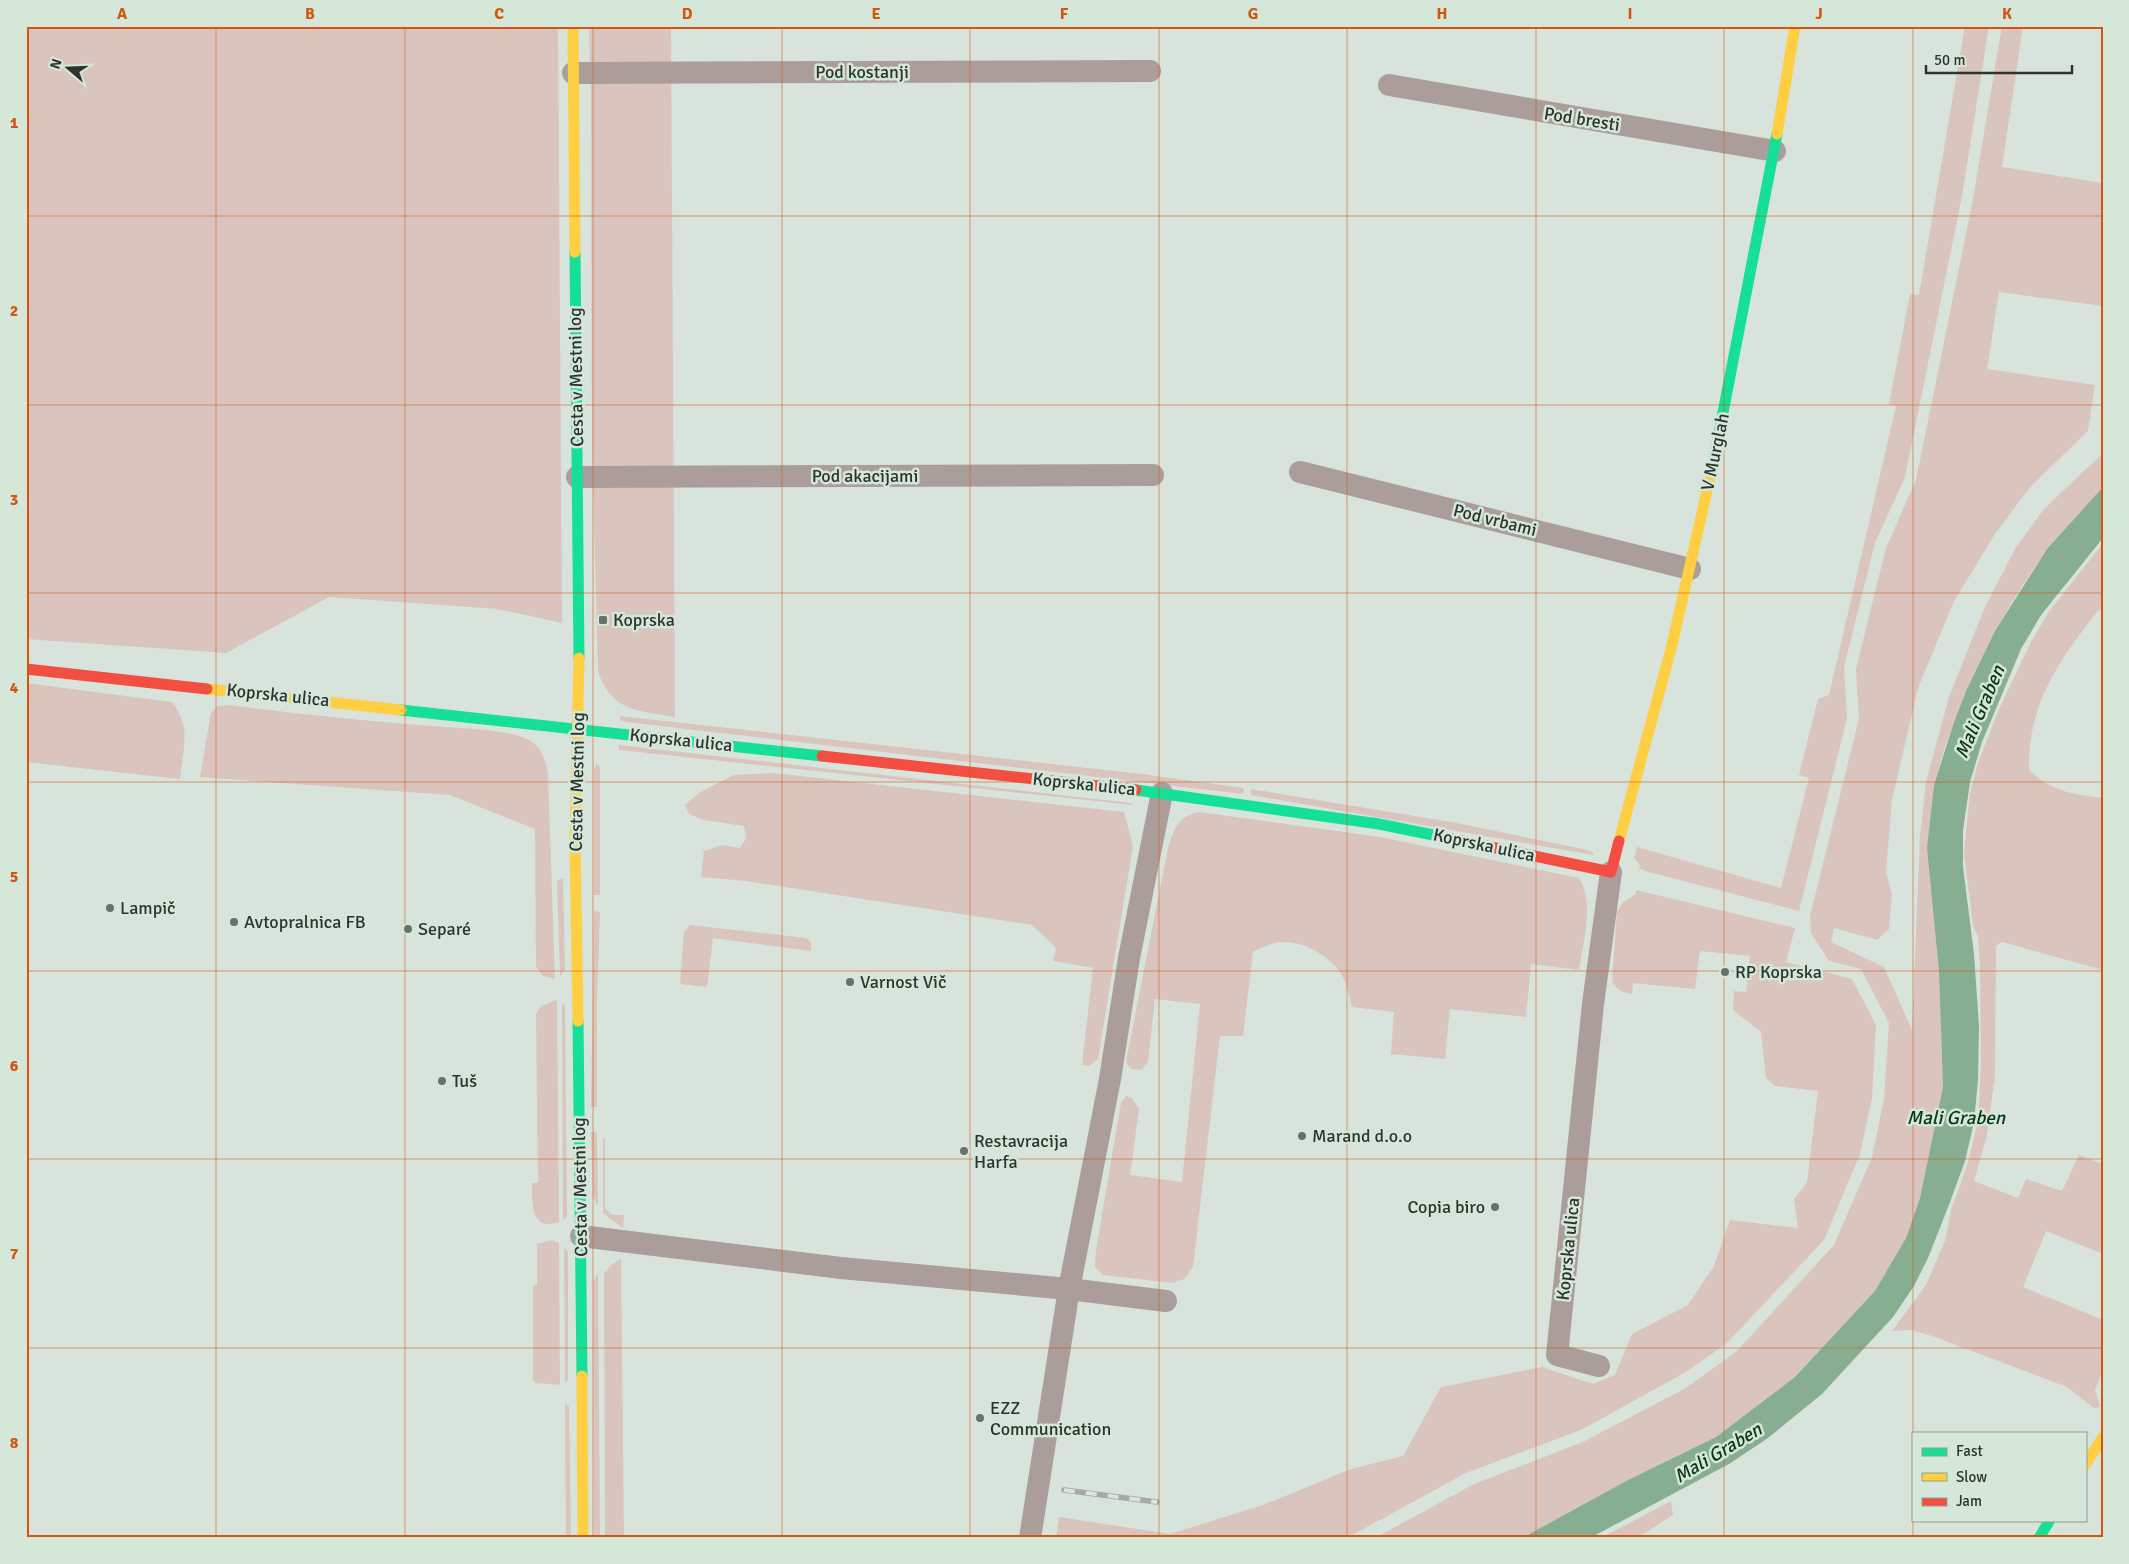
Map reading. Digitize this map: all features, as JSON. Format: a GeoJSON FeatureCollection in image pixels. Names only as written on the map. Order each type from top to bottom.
{"type":"FeatureCollection","features":[{"type":"Feature","properties":{"kind":"street","name":"Cesta v Mestni log"},"geometry":{"type":"LineString","coordinates":[[573,26],[578,728],[576,891],[583,1538]]}},
{"type":"Feature","properties":{"kind":"street","name":"V Murglah"},"geometry":{"type":"LineString","coordinates":[[1611,872],[1660,694],[1690,569],[1745,313],[1775,151],[1795,26]]}},
{"type":"Feature","properties":{"kind":"street","name":"Pod kostanji"},"geometry":{"type":"LineString","coordinates":[[573,73],[1150,71]]}},
{"type":"Feature","properties":{"kind":"street","name":"Pod bresti"},"geometry":{"type":"LineString","coordinates":[[1389,85],[1775,151]]}},
{"type":"Feature","properties":{"kind":"street","name":"Pod vrbami"},"geometry":{"type":"LineString","coordinates":[[1300,472],[1690,569]]}},
{"type":"Feature","properties":{"kind":"street","name":"Pod akacijami"},"geometry":{"type":"LineString","coordinates":[[577,477],[1153,475]]}},
{"type":"Feature","properties":{"kind":"street","name":"Koprska ulica"},"geometry":{"type":"LineString","coordinates":[[26,669],[1162,793],[1379,824],[1611,872],[1593,1004],[1557,1354],[1599,1366]]}},
{"type":"Feature","properties":{"kind":"street"},"geometry":{"type":"LineString","coordinates":[[1030,1538],[1069,1289],[1162,793]]}},
{"type":"Feature","properties":{"kind":"street"},"geometry":{"type":"LineString","coordinates":[[581,1236],[841,1268],[1069,1289],[1166,1301]]}},
{"type":"Feature","properties":{"kind":"street"},"geometry":{"type":"LineString","coordinates":[[2086,1463],[2103,1437]]}},
{"type":"Feature","properties":{"kind":"street"},"geometry":{"type":"LineString","coordinates":[[2039,1538],[2049,1522]]}},
{"type":"Feature","properties":{"kind":"shaded area"},"geometry":{"type":"Polygon","coordinates":[[[26,26],[558,26],[562,623],[497,609],[329,597],[226,653],[26,639],[26,26]]]}},
{"type":"Feature","properties":{"kind":"shaded area"},"geometry":{"type":"Polygon","coordinates":[[[589,26],[671,26],[675,717],[638,710],[619,702],[604,685],[598,672],[592,446],[589,26]]]}},
{"type":"Feature","properties":{"kind":"shaded area"},"geometry":{"type":"Polygon","coordinates":[[[1965,26],[1989,26],[1962,196],[1905,477],[1875,543],[1844,667],[1847,718],[1799,911],[1645,871],[1639,868],[1640,865],[1634,858],[1637,847],[1781,888],[1809,778],[1799,775],[1818,699],[1829,695],[1896,406],[1889,404],[1910,294],[1919,295],[1965,26]]]}},
{"type":"Feature","properties":{"kind":"shaded area"},"geometry":{"type":"Polygon","coordinates":[[[2002,26],[2023,26],[2002,167],[2103,183],[2103,306],[1999,292],[1987,369],[2095,385],[2088,431],[2030,487],[1995,534],[1954,601],[1918,688],[1892,800],[1886,872],[1892,894],[1889,929],[1877,940],[1834,928],[1831,942],[1884,967],[1912,1030],[1920,837],[1926,782],[1949,697],[1984,609],[2015,549],[2044,509],[2103,453],[2103,487],[2047,549],[1995,631],[1967,689],[1945,746],[1934,785],[1927,848],[1939,972],[1943,1087],[1920,1198],[1906,1238],[1875,1291],[1795,1377],[1716,1437],[1628,1480],[1522,1538],[1375,1538],[1474,1484],[1583,1442],[1686,1388],[1737,1351],[1834,1245],[1872,1157],[1884,1099],[1889,1023],[1861,969],[1829,961],[1811,933],[1810,916],[1859,719],[1856,669],[1886,548],[1916,480],[1973,199],[2002,26]]]}},
{"type":"Feature","properties":{"kind":"shaded area"},"geometry":{"type":"Polygon","coordinates":[[[2103,543],[2103,608],[2097,612],[2070,648],[2048,685],[2033,725],[2029,770],[2045,783],[2063,791],[2103,798],[2103,970],[2002,942],[1996,946],[1995,1074],[1987,1135],[1974,1181],[2018,1198],[2026,1179],[2062,1191],[2079,1155],[2103,1164],[2103,1254],[2046,1231],[2023,1287],[2103,1320],[2103,1369],[2095,1390],[2100,1407],[2094,1408],[2067,1387],[1935,1337],[1912,1330],[1892,1331],[1926,1285],[1945,1241],[1951,1210],[1967,1166],[1978,1122],[1981,1063],[1980,963],[1978,937],[1973,925],[1964,853],[1970,793],[1978,763],[1999,709],[2031,642],[2048,613],[2103,543]]]}},
{"type":"Feature","properties":{"kind":"shaded area"},"geometry":{"type":"Polygon","coordinates":[[[26,683],[172,702],[182,721],[185,739],[180,779],[26,762],[26,683]]]}},
{"type":"Feature","properties":{"kind":"shaded area"},"geometry":{"type":"Polygon","coordinates":[[[230,705],[330,717],[492,731],[516,735],[535,744],[542,753],[548,775],[555,979],[543,976],[536,967],[535,829],[450,795],[200,777],[211,713],[217,706],[230,705]]]}},
{"type":"Feature","properties":{"kind":"shaded area"},"geometry":{"type":"Polygon","coordinates":[[[620,716],[1141,774],[1244,788],[1243,794],[626,722],[620,720],[620,716]]]}},
{"type":"Feature","properties":{"kind":"shaded area"},"geometry":{"type":"Polygon","coordinates":[[[619,745],[1130,803],[1133,805],[619,750],[619,745]]]}},
{"type":"Feature","properties":{"kind":"shaded area"},"geometry":{"type":"Polygon","coordinates":[[[596,764],[600,767],[600,895],[594,895],[594,771],[596,764]]]}},
{"type":"Feature","properties":{"kind":"shaded area"},"geometry":{"type":"Polygon","coordinates":[[[773,773],[1124,812],[1133,846],[1098,1059],[1089,1066],[1082,1065],[1093,968],[1053,961],[1056,948],[1032,925],[746,881],[701,877],[704,851],[722,845],[740,848],[746,838],[744,826],[704,820],[689,814],[685,805],[699,793],[734,775],[773,773]]]}},
{"type":"Feature","properties":{"kind":"shaded area"},"geometry":{"type":"Polygon","coordinates":[[[1251,789],[1451,822],[1583,849],[1593,852],[1593,855],[1251,795],[1251,789]]]}},
{"type":"Feature","properties":{"kind":"shaded area"},"geometry":{"type":"Polygon","coordinates":[[[1199,812],[1380,837],[1579,878],[1584,888],[1587,911],[1579,970],[1531,964],[1526,1017],[1450,1009],[1445,1059],[1391,1054],[1394,1012],[1352,1007],[1347,987],[1340,972],[1331,962],[1317,952],[1301,944],[1283,942],[1253,951],[1243,1036],[1220,1036],[1193,1267],[1184,1279],[1173,1283],[1103,1275],[1095,1267],[1096,1250],[1121,1103],[1126,1096],[1132,1098],[1139,1109],[1130,1175],[1182,1182],[1200,1004],[1155,999],[1148,1061],[1142,1070],[1131,1069],[1126,1062],[1168,848],[1178,824],[1186,817],[1199,812]]]}},
{"type":"Feature","properties":{"kind":"shaded area"},"geometry":{"type":"Polygon","coordinates":[[[563,879],[565,969],[560,977],[557,880],[563,879]]]}},
{"type":"Feature","properties":{"kind":"shaded area"},"geometry":{"type":"Polygon","coordinates":[[[1636,890],[1795,928],[1786,962],[1852,979],[1876,1025],[1872,1098],[1860,1154],[1824,1240],[1727,1343],[1686,1372],[1581,1430],[1466,1473],[1347,1538],[1056,1538],[1059,1517],[1170,1534],[1263,1505],[1351,1469],[1403,1456],[1441,1387],[1542,1367],[1593,1384],[1615,1375],[1632,1334],[1688,1305],[1714,1266],[1730,1220],[1798,1228],[1794,1199],[1807,1183],[1818,1091],[1775,1086],[1766,1078],[1761,1032],[1733,1010],[1734,991],[1746,992],[1750,956],[1700,951],[1695,989],[1633,983],[1632,994],[1615,987],[1612,981],[1617,912],[1623,902],[1636,894],[1636,890]]]}},
{"type":"Feature","properties":{"kind":"shaded area"},"geometry":{"type":"Polygon","coordinates":[[[594,911],[600,912],[597,1002],[597,1107],[591,1107],[594,911]]]}},
{"type":"Feature","properties":{"kind":"shaded area"},"geometry":{"type":"Polygon","coordinates":[[[690,925],[806,938],[811,942],[811,951],[713,938],[707,987],[680,984],[684,932],[690,925]]]}},
{"type":"Feature","properties":{"kind":"shaded area"},"geometry":{"type":"Polygon","coordinates":[[[557,1000],[559,1222],[550,1224],[543,1223],[538,1219],[532,1199],[532,1183],[538,1183],[536,1014],[541,1006],[557,1000]]]}},
{"type":"Feature","properties":{"kind":"shaded area"},"geometry":{"type":"Polygon","coordinates":[[[562,1002],[565,1006],[567,1217],[563,1220],[562,1002]]]}},
{"type":"Feature","properties":{"kind":"shaded area"},"geometry":{"type":"Polygon","coordinates":[[[591,1132],[597,1132],[598,1206],[593,1197],[591,1132]]]}},
{"type":"Feature","properties":{"kind":"shaded area"},"geometry":{"type":"Polygon","coordinates":[[[603,1138],[605,1138],[605,1208],[612,1215],[624,1215],[623,1228],[603,1213],[603,1138]]]}},
{"type":"Feature","properties":{"kind":"shaded area"},"geometry":{"type":"Polygon","coordinates":[[[552,1240],[559,1243],[560,1385],[536,1383],[533,1380],[533,1286],[537,1285],[537,1244],[552,1240]]]}},
{"type":"Feature","properties":{"kind":"shaded area"},"geometry":{"type":"Polygon","coordinates":[[[564,1246],[568,1252],[568,1380],[565,1383],[564,1246]]]}},
{"type":"Feature","properties":{"kind":"shaded area"},"geometry":{"type":"Polygon","coordinates":[[[621,1259],[624,1538],[605,1538],[604,1274],[612,1264],[621,1259]]]}},
{"type":"Feature","properties":{"kind":"shaded area"},"geometry":{"type":"Polygon","coordinates":[[[598,1273],[600,1538],[594,1538],[593,1283],[598,1273]]]}},
{"type":"Feature","properties":{"kind":"shaded area"},"geometry":{"type":"Polygon","coordinates":[[[565,1403],[569,1407],[571,1538],[566,1538],[565,1403]]]}},
{"type":"Feature","properties":{"kind":"shaded area"},"geometry":{"type":"Polygon","coordinates":[[[1671,1501],[1673,1515],[1637,1538],[1601,1538],[1671,1501]]]}},
{"type":"Feature","properties":{"kind":"water","name":"Mali Graben"},"geometry":{"type":"Polygon","coordinates":[[[2103,487],[2103,538],[2041,615],[2021,649],[1982,742],[1970,782],[1963,830],[1963,867],[1974,954],[1979,1026],[1978,1080],[1974,1122],[1965,1161],[1950,1202],[1928,1258],[1914,1286],[1893,1317],[1822,1394],[1768,1438],[1729,1464],[1590,1538],[1522,1538],[1628,1480],[1716,1437],[1795,1377],[1875,1291],[1906,1238],[1920,1198],[1943,1087],[1939,972],[1927,848],[1934,785],[1954,722],[1967,689],[1995,631],[2047,549],[2103,487]]]}},
{"type":"Feature","properties":{"kind":"railway"},"geometry":{"type":"LineString","coordinates":[[1064,1490],[1157,1502]]}},
{"type":"Feature","properties":{"kind":"traffic: fast"},"geometry":{"type":"LineString","coordinates":[[1713,464],[1777,134]]}},
{"type":"Feature","properties":{"kind":"traffic: fast"},"geometry":{"type":"LineString","coordinates":[[575,252],[579,658]]}},
{"type":"Feature","properties":{"kind":"traffic: fast"},"geometry":{"type":"LineString","coordinates":[[401,710],[822,756]]}},
{"type":"Feature","properties":{"kind":"traffic: fast"},"geometry":{"type":"LineString","coordinates":[[1136,790],[1379,824],[1443,837]]}},
{"type":"Feature","properties":{"kind":"traffic: fast"},"geometry":{"type":"LineString","coordinates":[[578,1021],[582,1376]]}},
{"type":"Feature","properties":{"kind":"traffic: fast"},"geometry":{"type":"LineString","coordinates":[[2039,1538],[2049,1522]]}},
{"type":"Feature","properties":{"kind":"traffic: slow"},"geometry":{"type":"LineString","coordinates":[[573,26],[575,252]]}},
{"type":"Feature","properties":{"kind":"traffic: slow"},"geometry":{"type":"LineString","coordinates":[[1777,134],[1795,26]]}},
{"type":"Feature","properties":{"kind":"traffic: slow"},"geometry":{"type":"LineString","coordinates":[[1619,841],[1672,645],[1713,464]]}},
{"type":"Feature","properties":{"kind":"traffic: slow"},"geometry":{"type":"LineString","coordinates":[[578,1021],[575,843],[579,658]]}},
{"type":"Feature","properties":{"kind":"traffic: slow"},"geometry":{"type":"LineString","coordinates":[[207,689],[401,710]]}},
{"type":"Feature","properties":{"kind":"traffic: slow"},"geometry":{"type":"LineString","coordinates":[[582,1376],[583,1538]]}},
{"type":"Feature","properties":{"kind":"traffic: slow"},"geometry":{"type":"LineString","coordinates":[[2086,1463],[2103,1437]]}},
{"type":"Feature","properties":{"kind":"traffic: jam"},"geometry":{"type":"LineString","coordinates":[[26,669],[207,689]]}},
{"type":"Feature","properties":{"kind":"traffic: jam"},"geometry":{"type":"LineString","coordinates":[[822,756],[1136,790]]}},
{"type":"Feature","properties":{"kind":"traffic: jam"},"geometry":{"type":"LineString","coordinates":[[1443,837],[1611,872],[1619,841]]}},
{"type":"Feature","properties":{"kind":"place","name":"Koprska"},"geometry":{"type":"Point","coordinates":[603,620]}},
{"type":"Feature","properties":{"kind":"place","name":"Lampič"},"geometry":{"type":"Point","coordinates":[110,908]}},
{"type":"Feature","properties":{"kind":"place","name":"Avtopralnica FB"},"geometry":{"type":"Point","coordinates":[234,922]}},
{"type":"Feature","properties":{"kind":"place","name":"Separé"},"geometry":{"type":"Point","coordinates":[408,929]}},
{"type":"Feature","properties":{"kind":"place","name":"RP Koprska"},"geometry":{"type":"Point","coordinates":[1725,972]}},
{"type":"Feature","properties":{"kind":"place","name":"Varnost Vič"},"geometry":{"type":"Point","coordinates":[850,982]}},
{"type":"Feature","properties":{"kind":"place","name":"Tuš"},"geometry":{"type":"Point","coordinates":[442,1081]}},
{"type":"Feature","properties":{"kind":"place","name":"Marand d.o.o"},"geometry":{"type":"Point","coordinates":[1302,1136]}},
{"type":"Feature","properties":{"kind":"place","name":"Restavracija Harfa"},"geometry":{"type":"Point","coordinates":[964,1151]}},
{"type":"Feature","properties":{"kind":"place","name":"Copia biro"},"geometry":{"type":"Point","coordinates":[1495,1207]}},
{"type":"Feature","properties":{"kind":"place","name":"EZZ Communication"},"geometry":{"type":"Point","coordinates":[980,1418]}}]}
